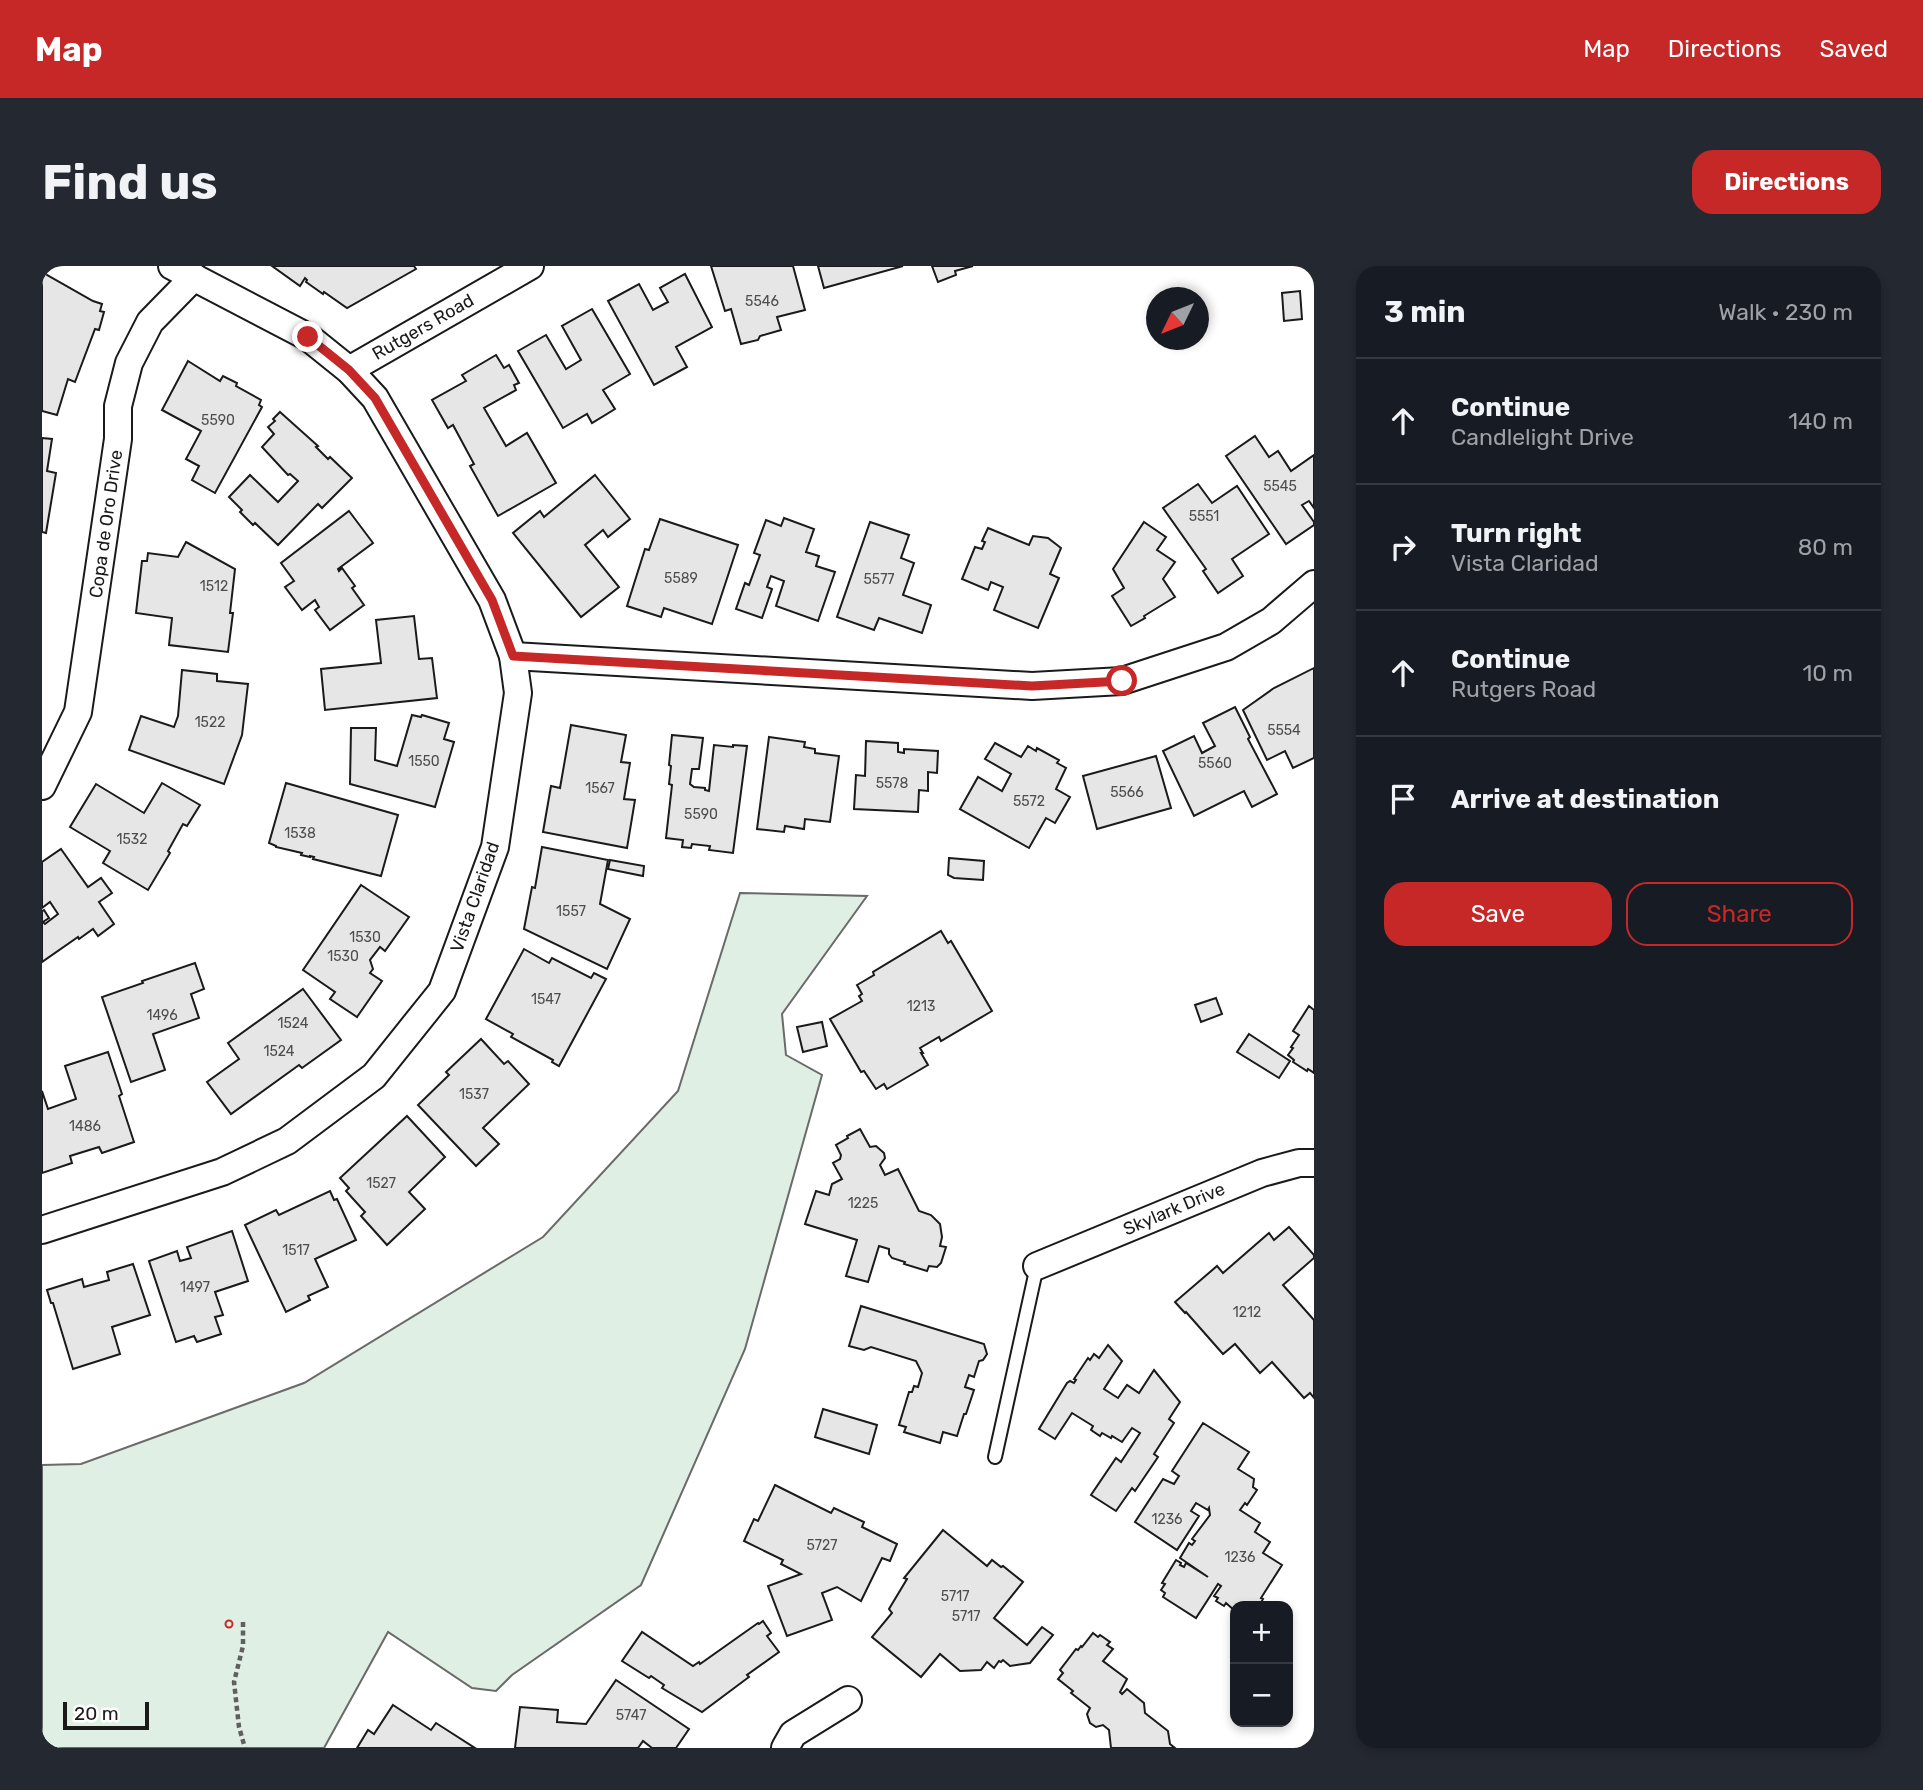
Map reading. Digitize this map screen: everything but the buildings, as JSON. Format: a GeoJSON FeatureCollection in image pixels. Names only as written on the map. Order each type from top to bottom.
{"type":"FeatureCollection","features":[{"type":"Feature","properties":{"kind":"street","name":"Rutgers Road"},"geometry":{"type":"LineString","coordinates":[[349,370],[530,266]]}},
{"type":"Feature","properties":{"kind":"street"},"geometry":{"type":"LineString","coordinates":[[183,272],[308,337],[349,370]]}},
{"type":"Feature","properties":{"kind":"street","name":"Copa de Oro Drive"},"geometry":{"type":"LineString","coordinates":[[42,786],[78,712],[118,439],[118,406],[128,363],[150,322],[183,272]]}},
{"type":"Feature","properties":{"kind":"street","name":"Vista Claridad"},"geometry":{"type":"LineString","coordinates":[[42,1230],[222,1171],[287,1141],[374,1076],[442,991],[495,847],[518,693],[513,656],[492,600],[375,398],[349,370]]}},
{"type":"Feature","properties":{"kind":"street"},"geometry":{"type":"LineString","coordinates":[[513,656],[1032,686],[1122,681],[1226,647],[1271,621],[1314,584]]}},
{"type":"Feature","properties":{"kind":"street","name":"Skylark Drive"},"geometry":{"type":"LineString","coordinates":[[1037,1266],[1262,1172],[1299,1163],[1314,1163]]}},
{"type":"Feature","properties":{"kind":"street"},"geometry":{"type":"LineString","coordinates":[[785,1748],[793,1734],[848,1700]]}},
{"type":"Feature","properties":{"kind":"lane"},"geometry":{"type":"LineString","coordinates":[[995,1457],[1037,1266]]}},
{"type":"Feature","properties":{"kind":"path"},"geometry":{"type":"LineString","coordinates":[[243,1622],[243,1646],[234,1682],[239,1727],[245,1748]]}},
{"type":"Feature","properties":{"kind":"green space"},"geometry":{"type":"Polygon","coordinates":[[[740,893],[867,896],[782,1014],[786,1055],[822,1075],[745,1349],[641,1585],[512,1675],[496,1691],[472,1688],[388,1632],[324,1748],[42,1748],[42,1465],[81,1464],[304,1383],[543,1237],[678,1091],[740,893]]]}},
{"type":"Feature","properties":{"kind":"power"},"geometry":{"type":"LineString","coordinates":[[229,1620],[233,1624],[229,1628],[225,1624],[229,1620]]}},
{"type":"Feature","properties":{"kind":"route"},"geometry":{"type":"LineString","coordinates":[[308,337],[349,370],[375,398],[492,600],[513,656],[1032,686],[1122,681]]}}]}
